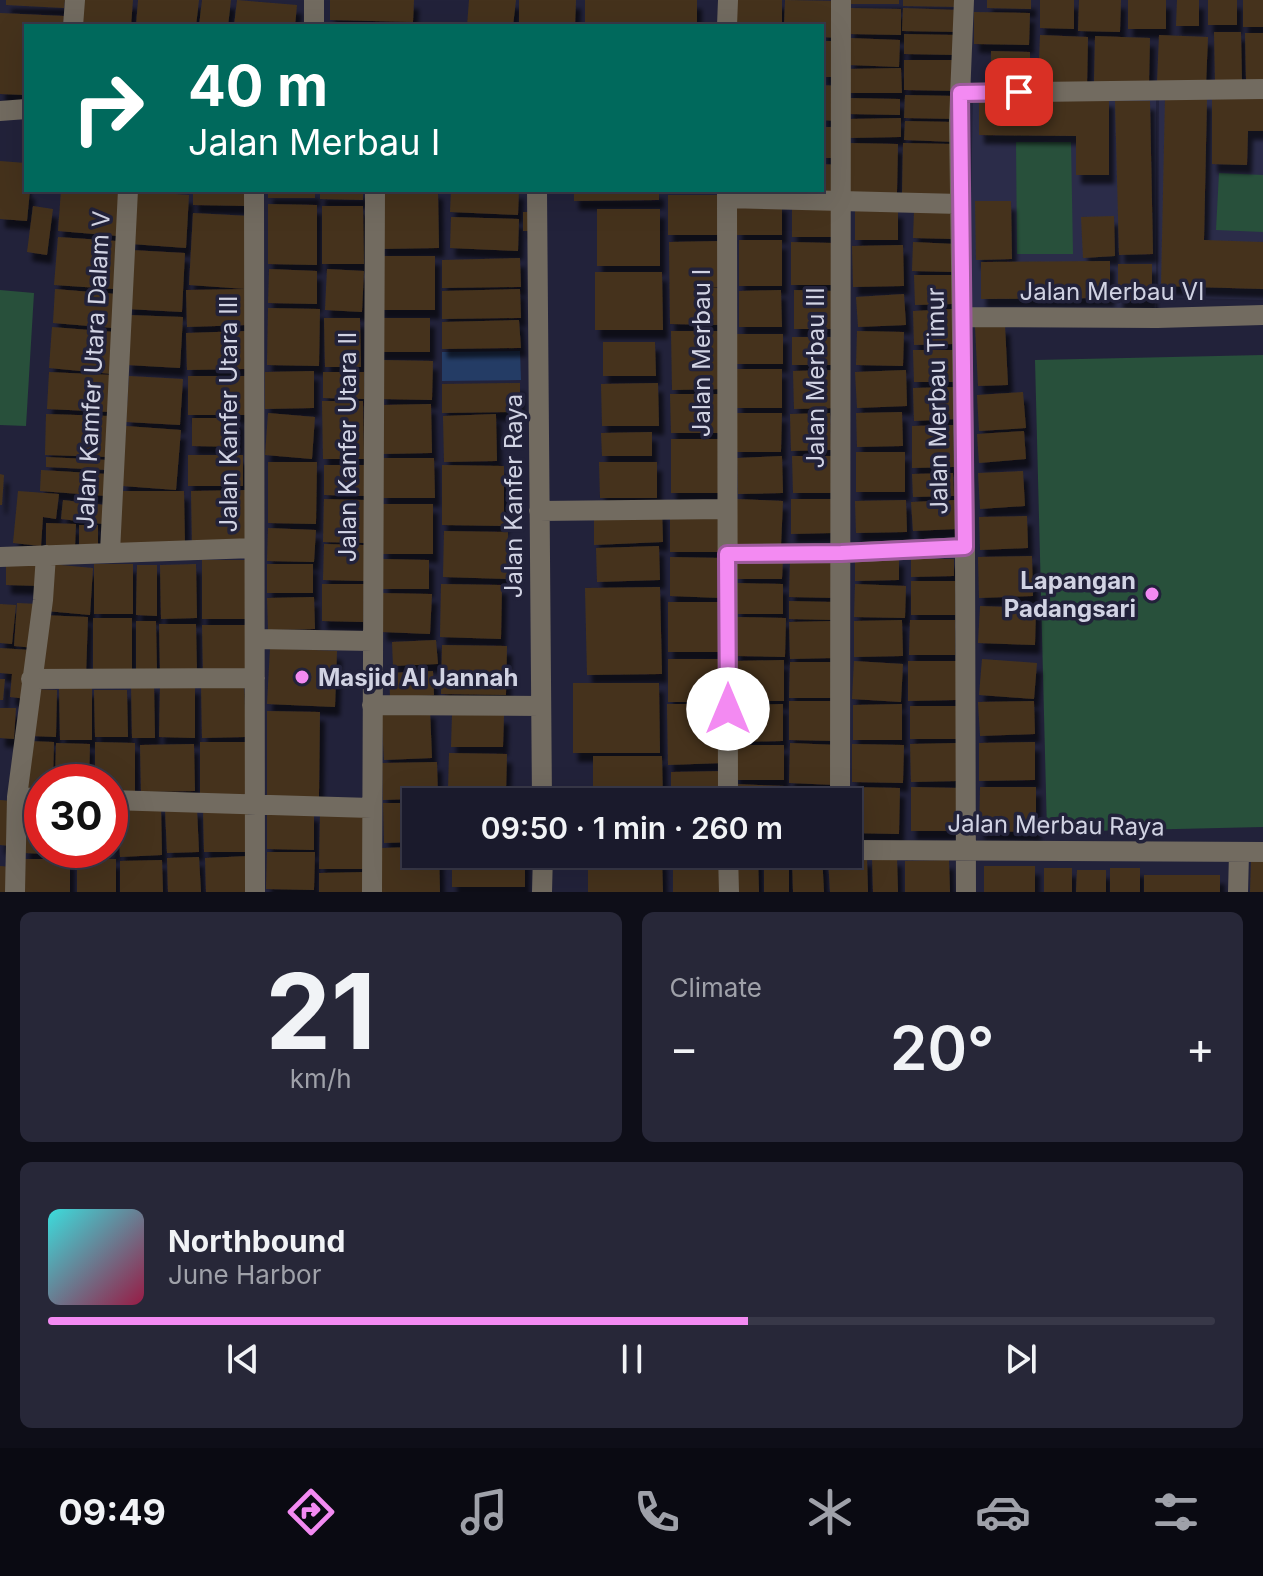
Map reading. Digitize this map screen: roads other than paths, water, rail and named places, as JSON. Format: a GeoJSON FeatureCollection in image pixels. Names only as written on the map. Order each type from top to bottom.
{"type":"FeatureCollection","features":[{"type":"Feature","properties":{"kind":"street"},"geometry":{"type":"LineString","coordinates":[[73,24],[75,0]]}},
{"type":"Feature","properties":{"kind":"street"},"geometry":{"type":"LineString","coordinates":[[314,0],[314,24]]}},
{"type":"Feature","properties":{"kind":"street"},"geometry":{"type":"LineString","coordinates":[[727,24],[728,0]]}},
{"type":"Feature","properties":{"kind":"street","name":"Jalan Merbau III"},"geometry":{"type":"LineString","coordinates":[[840,788],[841,0]]}},
{"type":"Feature","properties":{"kind":"street","name":"Jalan Merbau Timur"},"geometry":{"type":"LineString","coordinates":[[964,0],[960,204],[966,892]]}},
{"type":"Feature","properties":{"kind":"street"},"geometry":{"type":"LineString","coordinates":[[960,93],[1263,89]]}},
{"type":"Feature","properties":{"kind":"street"},"geometry":{"type":"LineString","coordinates":[[0,111],[24,109]]}},
{"type":"Feature","properties":{"kind":"street","name":"Jalan Kamfer Utara Dalam V"},"geometry":{"type":"LineString","coordinates":[[110,552],[128,192]]}},
{"type":"Feature","properties":{"kind":"street","name":"Jalan Kanfer Utara III"},"geometry":{"type":"LineString","coordinates":[[254,192],[255,892]]}},
{"type":"Feature","properties":{"kind":"street","name":"Jalan Kanfer Utara II"},"geometry":{"type":"LineString","coordinates":[[372,892],[375,192]]}},
{"type":"Feature","properties":{"kind":"street","name":"Jalan Kanfer Raya"},"geometry":{"type":"LineString","coordinates":[[537,192],[542,788]]}},
{"type":"Feature","properties":{"kind":"street","name":"Jalan Merbau I"},"geometry":{"type":"LineString","coordinates":[[728,788],[727,194],[841,202]]}},
{"type":"Feature","properties":{"kind":"street"},"geometry":{"type":"LineString","coordinates":[[841,202],[960,204]]}},
{"type":"Feature","properties":{"kind":"street","name":"Jalan Merbau VI"},"geometry":{"type":"LineString","coordinates":[[962,317],[1263,315]]}},
{"type":"Feature","properties":{"kind":"street"},"geometry":{"type":"LineString","coordinates":[[539,511],[727,509]]}},
{"type":"Feature","properties":{"kind":"street"},"geometry":{"type":"LineString","coordinates":[[727,554],[965,547]]}},
{"type":"Feature","properties":{"kind":"street"},"geometry":{"type":"LineString","coordinates":[[0,557],[254,548]]}},
{"type":"Feature","properties":{"kind":"street"},"geometry":{"type":"LineString","coordinates":[[15,892],[17,797],[46,555]]}},
{"type":"Feature","properties":{"kind":"street"},"geometry":{"type":"LineString","coordinates":[[256,639],[372,641]]}},
{"type":"Feature","properties":{"kind":"street"},"geometry":{"type":"LineString","coordinates":[[31,679],[255,678]]}},
{"type":"Feature","properties":{"kind":"street"},"geometry":{"type":"LineString","coordinates":[[372,705],[541,706]]}},
{"type":"Feature","properties":{"kind":"street"},"geometry":{"type":"LineString","coordinates":[[17,797],[24,797]]}},
{"type":"Feature","properties":{"kind":"street"},"geometry":{"type":"LineString","coordinates":[[128,800],[371,808]]}},
{"type":"Feature","properties":{"kind":"street","name":"Jalan Merbau Raya"},"geometry":{"type":"LineString","coordinates":[[862,850],[1263,852]]}},
{"type":"Feature","properties":{"kind":"street"},"geometry":{"type":"LineString","coordinates":[[1238,892],[1239,854]]}},
{"type":"Feature","properties":{"kind":"street"},"geometry":{"type":"LineString","coordinates":[[542,892],[543,868]]}},
{"type":"Feature","properties":{"kind":"street"},"geometry":{"type":"LineString","coordinates":[[728,868],[729,892]]}},
{"type":"Feature","properties":{"kind":"place","name":"Lapangan Padangsari"},"geometry":{"type":"Point","coordinates":[1152,594]}},
{"type":"Feature","properties":{"kind":"place","name":"Masjid Al Jannah"},"geometry":{"type":"Point","coordinates":[302,677]}}]}
